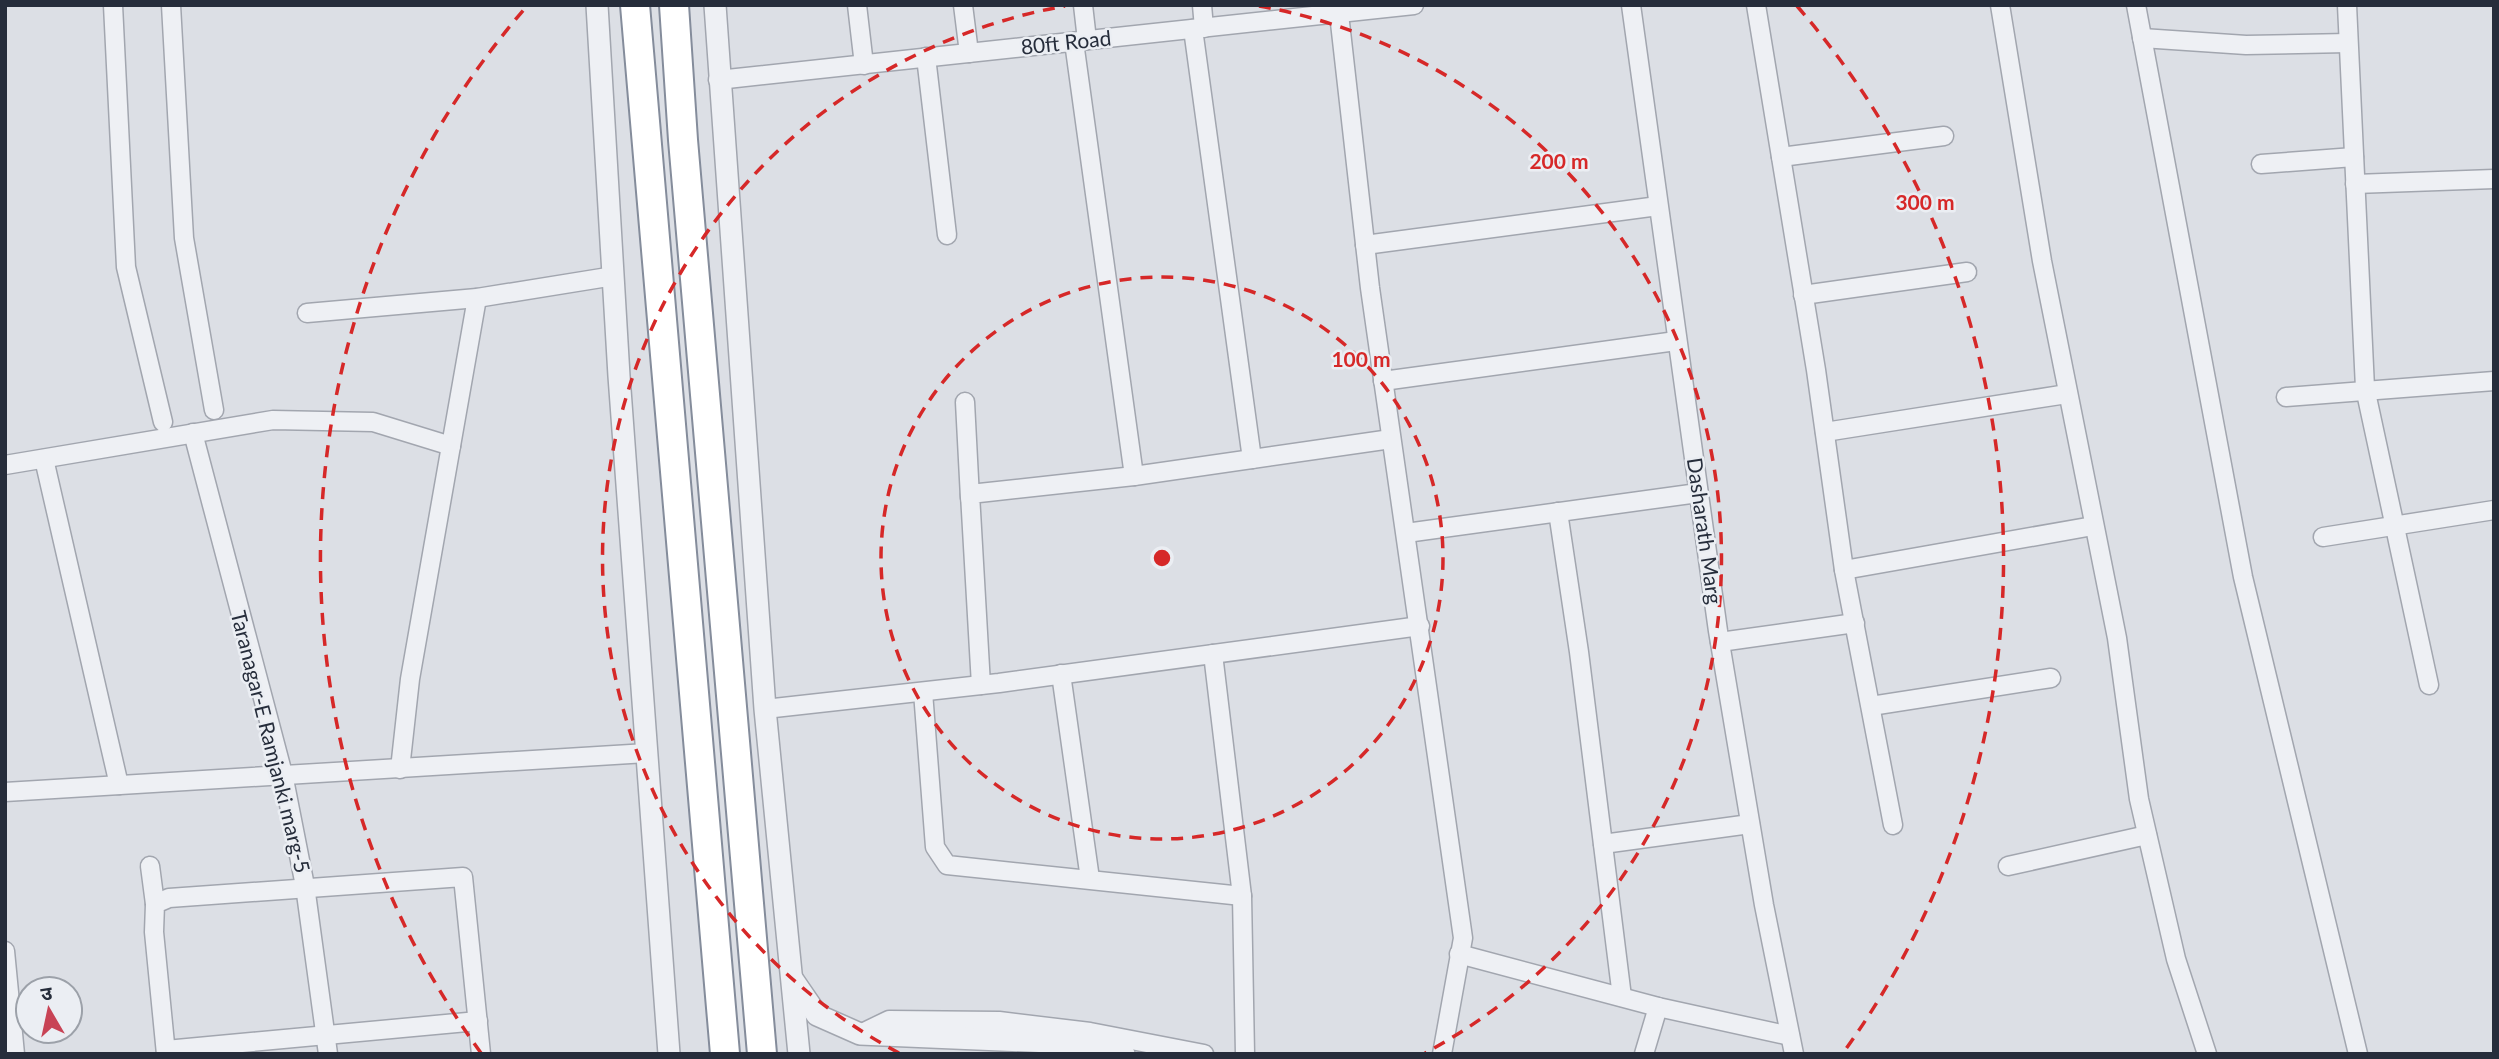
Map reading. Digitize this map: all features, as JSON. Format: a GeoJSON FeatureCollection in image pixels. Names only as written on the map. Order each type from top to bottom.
{"type":"FeatureCollection","features":[{"type":"Feature","properties":{"kind":"highway"},"geometry":{"type":"LineString","coordinates":[[635,5],[695,731],[725,1054]]}},
{"type":"Feature","properties":{"kind":"highway"},"geometry":{"type":"LineString","coordinates":[[674,5],[684,154],[762,1054]]}},
{"type":"Feature","properties":{"kind":"street"},"geometry":{"type":"LineString","coordinates":[[113,5],[126,267],[163,422]]}},
{"type":"Feature","properties":{"kind":"street"},"geometry":{"type":"LineString","coordinates":[[171,5],[184,238],[214,410]]}},
{"type":"Feature","properties":{"kind":"street"},"geometry":{"type":"LineString","coordinates":[[597,5],[669,1054]]}},
{"type":"Feature","properties":{"kind":"street"},"geometry":{"type":"LineString","coordinates":[[715,5],[765,709],[799,1054]]}},
{"type":"Feature","properties":{"kind":"street"},"geometry":{"type":"LineString","coordinates":[[857,5],[864,65]]}},
{"type":"Feature","properties":{"kind":"street"},"geometry":{"type":"LineString","coordinates":[[963,5],[969,53]]}},
{"type":"Feature","properties":{"kind":"street"},"geometry":{"type":"LineString","coordinates":[[1083,5],[1080,41],[1133,476]]}},
{"type":"Feature","properties":{"kind":"street"},"geometry":{"type":"LineString","coordinates":[[1202,5],[1199,28],[1252,459]]}},
{"type":"Feature","properties":{"kind":"street","name":"80ft Road"},"geometry":{"type":"LineString","coordinates":[[719,80],[1199,28],[1338,9],[1414,5]]}},
{"type":"Feature","properties":{"kind":"street","name":"Dasharath Marg"},"geometry":{"type":"LineString","coordinates":[[1631,5],[1720,642],[1750,824],[1792,1045]]}},
{"type":"Feature","properties":{"kind":"street"},"geometry":{"type":"LineString","coordinates":[[1756,5],[1804,295],[1844,570],[1893,825]]}},
{"type":"Feature","properties":{"kind":"street"},"geometry":{"type":"LineString","coordinates":[[2000,5],[2067,394],[2117,638],[2139,799],[2176,959],[2207,1054]]}},
{"type":"Feature","properties":{"kind":"street"},"geometry":{"type":"LineString","coordinates":[[2136,5],[2189,274],[2243,576],[2358,1054]]}},
{"type":"Feature","properties":{"kind":"street"},"geometry":{"type":"LineString","coordinates":[[2347,5],[2365,388],[2429,685]]}},
{"type":"Feature","properties":{"kind":"street"},"geometry":{"type":"LineString","coordinates":[[1338,9],[1383,381],[1464,938],[1442,1054]]}},
{"type":"Feature","properties":{"kind":"street"},"geometry":{"type":"LineString","coordinates":[[2142,38],[2246,45],[2348,43]]}},
{"type":"Feature","properties":{"kind":"street"},"geometry":{"type":"LineString","coordinates":[[926,57],[947,235]]}},
{"type":"Feature","properties":{"kind":"street"},"geometry":{"type":"LineString","coordinates":[[1781,156],[1944,136]]}},
{"type":"Feature","properties":{"kind":"street"},"geometry":{"type":"LineString","coordinates":[[2261,164],[2354,157]]}},
{"type":"Feature","properties":{"kind":"street"},"geometry":{"type":"LineString","coordinates":[[2355,184],[2494,179]]}},
{"type":"Feature","properties":{"kind":"street"},"geometry":{"type":"LineString","coordinates":[[1365,245],[1658,206]]}},
{"type":"Feature","properties":{"kind":"street"},"geometry":{"type":"LineString","coordinates":[[1804,295],[1967,272]]}},
{"type":"Feature","properties":{"kind":"street"},"geometry":{"type":"LineString","coordinates":[[306,313],[477,298],[614,276]]}},
{"type":"Feature","properties":{"kind":"street"},"geometry":{"type":"LineString","coordinates":[[400,769],[410,679],[477,298]]}},
{"type":"Feature","properties":{"kind":"street"},"geometry":{"type":"LineString","coordinates":[[1383,381],[1676,341]]}},
{"type":"Feature","properties":{"kind":"street"},"geometry":{"type":"LineString","coordinates":[[2286,397],[2365,388],[2494,381]]}},
{"type":"Feature","properties":{"kind":"street"},"geometry":{"type":"LineString","coordinates":[[1825,432],[2067,394]]}},
{"type":"Feature","properties":{"kind":"street"},"geometry":{"type":"LineString","coordinates":[[965,402],[981,685]]}},
{"type":"Feature","properties":{"kind":"street"},"geometry":{"type":"LineString","coordinates":[[5,465],[273,419],[373,422],[451,446]]}},
{"type":"Feature","properties":{"kind":"street","name":"Taranagar-E Ramjanki marg-5"},"geometry":{"type":"LineString","coordinates":[[193,433],[283,774],[305,886],[328,1054]]}},
{"type":"Feature","properties":{"kind":"street"},"geometry":{"type":"LineString","coordinates":[[970,498],[970,494],[1133,476],[1391,439]]}},
{"type":"Feature","properties":{"kind":"street"},"geometry":{"type":"LineString","coordinates":[[44,459],[119,785]]}},
{"type":"Feature","properties":{"kind":"street"},"geometry":{"type":"LineString","coordinates":[[1406,533],[1698,493]]}},
{"type":"Feature","properties":{"kind":"street"},"geometry":{"type":"LineString","coordinates":[[2323,537],[2494,510]]}},
{"type":"Feature","properties":{"kind":"street"},"geometry":{"type":"LineString","coordinates":[[1558,512],[1622,997]]}},
{"type":"Feature","properties":{"kind":"street"},"geometry":{"type":"LineString","coordinates":[[1844,570],[2093,526]]}},
{"type":"Feature","properties":{"kind":"street"},"geometry":{"type":"LineString","coordinates":[[1720,642],[1855,623]]}},
{"type":"Feature","properties":{"kind":"street"},"geometry":{"type":"LineString","coordinates":[[765,709],[981,685],[1420,626]]}},
{"type":"Feature","properties":{"kind":"street"},"geometry":{"type":"LineString","coordinates":[[1213,654],[1241,896],[1245,1054]]}},
{"type":"Feature","properties":{"kind":"street"},"geometry":{"type":"LineString","coordinates":[[1061,674],[1090,879]]}},
{"type":"Feature","properties":{"kind":"street"},"geometry":{"type":"LineString","coordinates":[[1871,706],[2051,678]]}},
{"type":"Feature","properties":{"kind":"street"},"geometry":{"type":"LineString","coordinates":[[923,692],[935,847],[947,865],[1241,896]]}},
{"type":"Feature","properties":{"kind":"street"},"geometry":{"type":"LineString","coordinates":[[5,792],[647,753]]}},
{"type":"Feature","properties":{"kind":"street"},"geometry":{"type":"LineString","coordinates":[[1603,844],[1750,824]]}},
{"type":"Feature","properties":{"kind":"street"},"geometry":{"type":"LineString","coordinates":[[2008,866],[2147,835]]}},
{"type":"Feature","properties":{"kind":"street"},"geometry":{"type":"LineString","coordinates":[[150,866],[166,1052],[327,1033],[478,1021]]}},
{"type":"Feature","properties":{"kind":"street"},"geometry":{"type":"LineString","coordinates":[[155,904],[169,898],[305,886],[463,877],[481,1054]]}},
{"type":"Feature","properties":{"kind":"street"},"geometry":{"type":"LineString","coordinates":[[5,951],[15,1054]]}},
{"type":"Feature","properties":{"kind":"street"},"geometry":{"type":"LineString","coordinates":[[1459,954],[1792,1045]]}},
{"type":"Feature","properties":{"kind":"street"},"geometry":{"type":"LineString","coordinates":[[791,978],[817,1015],[860,1034],[1051,1042],[1124,1054]]}},
{"type":"Feature","properties":{"kind":"street"},"geometry":{"type":"LineString","coordinates":[[1644,1054],[1658,1007]]}},
{"type":"Feature","properties":{"kind":"street"},"geometry":{"type":"LineString","coordinates":[[860,1034],[889,1020],[999,1021],[1090,1032],[1204,1054]]}}]}
